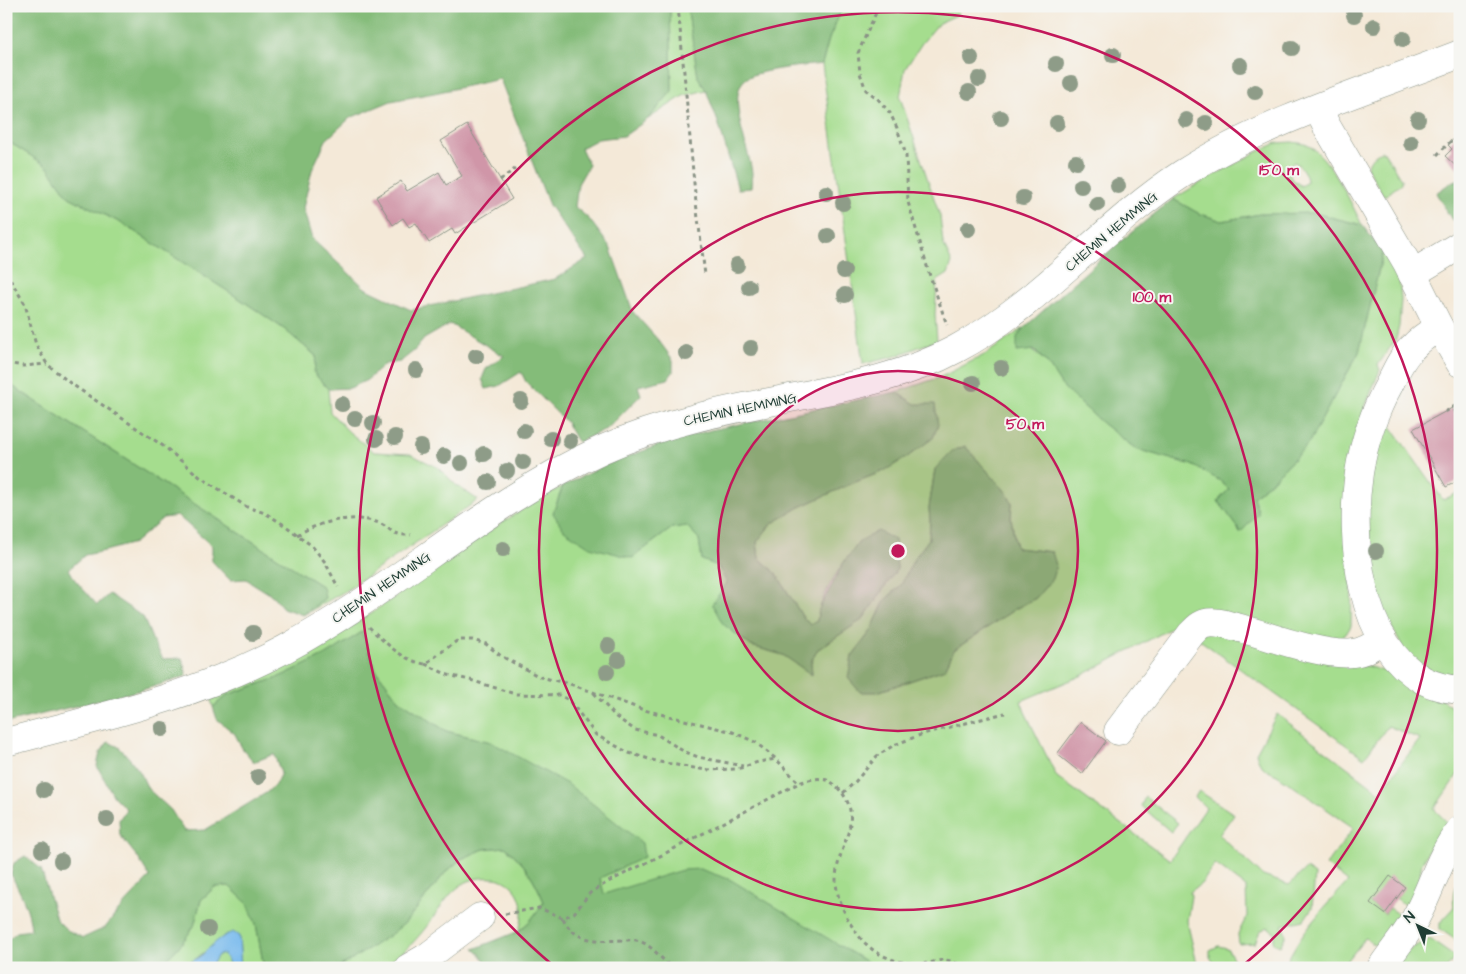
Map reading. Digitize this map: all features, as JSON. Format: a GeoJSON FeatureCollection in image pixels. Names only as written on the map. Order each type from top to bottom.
{"type":"FeatureCollection","features":[{"type":"Feature","properties":{"kind":"street","name":"CHEMIN HEMMING"},"geometry":{"type":"LineString","coordinates":[[6,742],[99,719],[194,689],[284,650],[350,610],[517,495],[548,476],[607,447],[660,427],[694,418],[854,386],[936,360],[992,328],[1126,217],[1180,175],[1223,150],[1254,135],[1318,108],[1460,54]]}},
{"type":"Feature","properties":{"kind":"street"},"geometry":{"type":"LineString","coordinates":[[1318,108],[1460,363]]}},
{"type":"Feature","properties":{"kind":"street"},"geometry":{"type":"LineString","coordinates":[[1412,274],[1460,246]]}},
{"type":"Feature","properties":{"kind":"street"},"geometry":{"type":"LineString","coordinates":[[1439,327],[1424,336],[1410,349],[1379,403],[1367,437],[1359,474],[1356,512],[1358,560],[1364,594],[1373,622],[1391,651],[1408,670],[1424,681],[1460,690]]}},
{"type":"Feature","properties":{"kind":"street"},"geometry":{"type":"LineString","coordinates":[[1118,731],[1191,634],[1207,622],[1226,624],[1310,648],[1351,654],[1362,651],[1384,639]]}},
{"type":"Feature","properties":{"kind":"street"},"geometry":{"type":"LineString","coordinates":[[1381,968],[1415,919],[1449,843],[1460,830]]}},
{"type":"Feature","properties":{"kind":"street"},"geometry":{"type":"LineString","coordinates":[[408,968],[427,957],[480,917]]}},
{"type":"Feature","properties":{"kind":"path"},"geometry":{"type":"LineString","coordinates":[[678,6],[695,194],[705,275]]}},
{"type":"Feature","properties":{"kind":"path"},"geometry":{"type":"LineString","coordinates":[[879,6],[858,53],[860,73],[866,90],[877,98],[890,113],[906,155],[908,202],[945,319],[950,352]]}},
{"type":"Feature","properties":{"kind":"path"},"geometry":{"type":"LineString","coordinates":[[1437,155],[1452,140]]}},
{"type":"Feature","properties":{"kind":"path"},"geometry":{"type":"LineString","coordinates":[[500,180],[515,169]]}},
{"type":"Feature","properties":{"kind":"path"},"geometry":{"type":"LineString","coordinates":[[6,274],[25,304],[36,345],[47,364],[70,383],[166,448],[200,477],[247,507],[266,513],[312,546],[325,562],[350,610],[404,657],[448,675],[515,694],[559,695],[569,700],[596,735],[629,753],[659,762],[706,770],[738,769],[758,762],[776,759]]}},
{"type":"Feature","properties":{"kind":"path"},"geometry":{"type":"LineString","coordinates":[[6,363],[23,366],[47,364]]}},
{"type":"Feature","properties":{"kind":"path"},"geometry":{"type":"LineString","coordinates":[[1446,412],[1460,403]]}},
{"type":"Feature","properties":{"kind":"path"},"geometry":{"type":"LineString","coordinates":[[297,535],[310,528],[334,520],[378,522],[390,532],[400,536],[420,535]]}},
{"type":"Feature","properties":{"kind":"path"},"geometry":{"type":"LineString","coordinates":[[425,664],[458,640],[472,640],[486,644],[501,656],[540,676],[570,684],[644,710],[733,732],[755,742],[776,759],[799,783]]}},
{"type":"Feature","properties":{"kind":"path"},"geometry":{"type":"LineString","coordinates":[[593,692],[616,717],[635,730],[658,735],[682,751],[698,757],[744,767]]}},
{"type":"Feature","properties":{"kind":"path"},"geometry":{"type":"LineString","coordinates":[[843,793],[877,756],[894,745],[923,734],[1005,712]]}},
{"type":"Feature","properties":{"kind":"path"},"geometry":{"type":"LineString","coordinates":[[563,918],[574,913],[590,893],[608,882],[799,783],[824,778],[836,785],[843,793],[850,807],[851,821],[847,840],[838,864],[836,881],[838,897],[851,924],[867,945],[883,956],[907,963],[950,960],[957,964],[958,968]]}},
{"type":"Feature","properties":{"kind":"path"},"geometry":{"type":"LineString","coordinates":[[480,917],[539,908],[563,918],[567,927],[575,934],[592,939],[638,940],[649,945],[672,968]]}},
{"type":"Feature","properties":{"kind":"green space"},"geometry":{"type":"Polygon","coordinates":[[[6,6],[670,6],[672,91],[648,119],[624,136],[598,139],[581,148],[589,165],[578,184],[575,207],[589,219],[610,247],[633,312],[673,360],[673,372],[668,379],[638,386],[641,395],[608,428],[579,442],[566,422],[526,382],[521,372],[499,386],[486,389],[482,379],[486,369],[504,356],[450,324],[424,339],[415,350],[400,362],[385,364],[367,380],[350,388],[328,389],[314,373],[316,356],[284,329],[123,224],[69,197],[47,166],[6,140],[6,6]],[[500,79],[391,101],[350,118],[326,140],[312,170],[303,208],[312,239],[365,288],[411,310],[555,279],[587,259],[549,205],[500,79]]]}},
{"type":"Feature","properties":{"kind":"green space"},"geometry":{"type":"Polygon","coordinates":[[[670,6],[687,6],[698,77],[706,90],[683,96],[648,119],[672,91],[670,6]]]}},
{"type":"Feature","properties":{"kind":"green space"},"geometry":{"type":"Polygon","coordinates":[[[687,6],[843,6],[829,39],[822,64],[762,72],[747,78],[741,85],[738,96],[738,108],[752,173],[751,188],[738,189],[718,122],[706,90],[698,77],[687,6]]]}},
{"type":"Feature","properties":{"kind":"green space"},"geometry":{"type":"Polygon","coordinates":[[[843,6],[952,6],[959,14],[939,23],[922,43],[905,69],[900,97],[940,216],[943,243],[952,263],[948,274],[937,281],[935,315],[937,340],[893,357],[863,364],[822,64],[829,39],[843,6]]]}},
{"type":"Feature","properties":{"kind":"green space"},"geometry":{"type":"Polygon","coordinates":[[[6,140],[47,166],[69,197],[123,224],[243,301],[284,329],[316,356],[314,373],[328,389],[330,412],[349,432],[374,452],[410,454],[439,468],[456,485],[478,500],[347,590],[303,615],[325,598],[323,587],[6,382],[6,140]]]}},
{"type":"Feature","properties":{"kind":"green space"},"geometry":{"type":"Polygon","coordinates":[[[1277,143],[1302,143],[1316,151],[1332,169],[1362,225],[1314,213],[1260,214],[1222,221],[1198,213],[1173,199],[1255,153],[1277,143]],[[1294,162],[1288,167],[1291,178],[1301,186],[1307,182],[1307,179],[1303,170],[1294,162]]]}},
{"type":"Feature","properties":{"kind":"green space"},"geometry":{"type":"Polygon","coordinates":[[[1381,151],[1385,153],[1401,179],[1401,184],[1386,195],[1383,195],[1367,167],[1372,158],[1381,151]]]}},
{"type":"Feature","properties":{"kind":"green space"},"geometry":{"type":"Polygon","coordinates":[[[1453,181],[1460,181],[1460,220],[1452,220],[1436,193],[1453,181]]]}},
{"type":"Feature","properties":{"kind":"green space"},"geometry":{"type":"Polygon","coordinates":[[[1173,199],[1198,213],[1222,221],[1260,214],[1314,213],[1362,225],[1383,252],[1359,352],[1308,444],[1278,475],[1253,497],[1259,513],[1240,533],[1218,501],[1229,489],[1219,480],[1192,465],[1136,449],[1102,423],[1062,386],[1047,363],[1034,350],[1017,352],[1017,337],[1025,327],[1117,244],[1173,199]]]}},
{"type":"Feature","properties":{"kind":"green space"},"geometry":{"type":"Polygon","coordinates":[[[1383,252],[1399,275],[1401,300],[1399,326],[1396,339],[1378,365],[1380,370],[1363,412],[1352,578],[1351,626],[1346,634],[1337,640],[1185,628],[1179,624],[1083,675],[1021,701],[1057,777],[1170,860],[1206,808],[1195,797],[1199,791],[1234,814],[1219,835],[1263,876],[1289,885],[1306,869],[1315,875],[1312,908],[1304,920],[1282,925],[1286,935],[1280,946],[1273,943],[1275,933],[1268,927],[1260,931],[1255,943],[1239,944],[1238,934],[1247,916],[1246,887],[1215,864],[1202,883],[1190,892],[1187,921],[1198,968],[877,968],[848,952],[651,881],[604,894],[600,878],[643,857],[491,742],[446,731],[399,700],[376,670],[362,632],[328,654],[277,678],[227,695],[213,707],[211,699],[315,648],[375,610],[508,519],[563,486],[553,513],[632,558],[672,528],[687,526],[699,539],[702,560],[718,566],[727,583],[751,646],[783,655],[812,674],[811,662],[817,650],[863,619],[897,569],[895,540],[860,541],[828,589],[819,610],[817,621],[810,625],[802,616],[776,573],[759,558],[757,542],[771,524],[800,507],[884,471],[915,404],[896,392],[941,377],[986,354],[1025,327],[1017,337],[1047,363],[1062,386],[1102,423],[1136,449],[1192,465],[1219,480],[1229,489],[1218,501],[1237,526],[1239,532],[1253,497],[1278,475],[1308,444],[1359,352],[1383,252]],[[965,446],[935,469],[929,508],[929,539],[914,559],[901,585],[885,600],[871,631],[852,656],[877,692],[945,669],[954,650],[1015,609],[1036,598],[1053,552],[1016,548],[1011,518],[1012,503],[1006,492],[965,446]]]}},
{"type":"Feature","properties":{"kind":"green space"},"geometry":{"type":"Polygon","coordinates":[[[6,382],[323,587],[325,598],[303,615],[283,608],[273,596],[246,579],[230,580],[212,561],[212,546],[178,516],[163,518],[134,543],[85,555],[69,569],[75,580],[97,605],[109,594],[143,617],[163,659],[182,658],[187,676],[149,688],[6,723],[6,382]]]}},
{"type":"Feature","properties":{"kind":"green space"},"geometry":{"type":"Polygon","coordinates":[[[896,392],[915,404],[935,404],[938,425],[933,438],[906,458],[884,471],[800,507],[771,524],[757,542],[759,558],[776,573],[802,616],[810,625],[817,621],[819,609],[844,562],[860,541],[878,531],[895,540],[897,569],[863,619],[817,650],[811,662],[812,675],[783,655],[751,646],[723,624],[712,604],[727,583],[718,566],[702,560],[699,539],[687,526],[672,528],[632,558],[590,547],[564,530],[553,513],[563,486],[605,465],[662,444],[711,430],[896,392]]]}},
{"type":"Feature","properties":{"kind":"green space"},"geometry":{"type":"Polygon","coordinates":[[[1383,415],[1443,500],[1460,492],[1460,681],[1439,676],[1406,654],[1376,598],[1364,491],[1383,415]]]}},
{"type":"Feature","properties":{"kind":"green space"},"geometry":{"type":"Polygon","coordinates":[[[965,446],[1006,492],[1012,503],[1011,518],[1016,548],[1052,552],[1056,565],[1052,579],[1036,598],[1015,609],[954,650],[945,669],[877,692],[860,692],[848,678],[852,656],[871,631],[885,600],[901,585],[914,559],[929,539],[929,508],[935,469],[952,451],[965,446]]]}},
{"type":"Feature","properties":{"kind":"green space"},"geometry":{"type":"Polygon","coordinates":[[[1206,631],[1353,662],[1394,674],[1438,697],[1453,708],[1460,708],[1460,775],[1458,774],[1434,809],[1448,823],[1431,846],[1422,863],[1417,890],[1406,906],[1396,898],[1370,903],[1385,914],[1390,908],[1400,915],[1392,941],[1385,952],[1365,938],[1345,964],[1349,968],[1284,968],[1304,933],[1320,912],[1348,882],[1326,865],[1354,828],[1277,775],[1266,770],[1259,762],[1256,753],[1277,714],[1380,792],[1420,739],[1388,726],[1364,758],[1197,638],[1206,631]]]}},
{"type":"Feature","properties":{"kind":"green space"},"geometry":{"type":"Polygon","coordinates":[[[362,632],[376,670],[399,700],[446,731],[491,742],[569,785],[642,843],[644,857],[600,878],[604,894],[682,870],[700,869],[731,880],[877,968],[490,968],[474,949],[519,931],[530,921],[544,902],[528,872],[505,847],[484,849],[461,859],[445,873],[405,923],[390,935],[336,968],[264,968],[256,924],[248,904],[229,886],[215,887],[201,900],[194,926],[182,943],[159,968],[6,968],[6,941],[17,932],[31,930],[27,908],[11,874],[14,863],[25,856],[41,869],[56,919],[67,930],[83,938],[105,928],[150,877],[120,835],[119,820],[126,809],[114,797],[97,766],[100,753],[108,742],[119,747],[130,759],[140,772],[148,789],[171,810],[184,831],[205,830],[266,793],[275,785],[281,773],[274,754],[254,762],[242,748],[235,734],[217,719],[213,707],[227,695],[277,678],[328,654],[362,632]]]}},
{"type":"Feature","properties":{"kind":"green space"},"geometry":{"type":"Polygon","coordinates":[[[1145,797],[1178,823],[1171,832],[1141,806],[1145,797]]]}},
{"type":"Feature","properties":{"kind":"green space"},"geometry":{"type":"Polygon","coordinates":[[[505,847],[528,872],[544,902],[530,921],[519,931],[522,907],[516,890],[508,883],[494,878],[470,880],[453,892],[415,940],[391,961],[372,968],[336,968],[348,962],[405,923],[445,873],[461,859],[484,849],[505,847]]]}},
{"type":"Feature","properties":{"kind":"green space"},"geometry":{"type":"Polygon","coordinates":[[[1460,881],[1460,943],[1440,929],[1440,923],[1454,908],[1454,890],[1460,881]]]}},
{"type":"Feature","properties":{"kind":"green space"},"geometry":{"type":"Polygon","coordinates":[[[229,886],[248,903],[256,924],[264,968],[241,968],[239,936],[227,934],[193,961],[178,968],[159,968],[182,943],[194,926],[201,900],[215,887],[229,886]]]}},
{"type":"Feature","properties":{"kind":"green space"},"geometry":{"type":"Polygon","coordinates":[[[1429,939],[1455,957],[1447,968],[1390,968],[1412,948],[1429,939]]]}},
{"type":"Feature","properties":{"kind":"green space"},"geometry":{"type":"Polygon","coordinates":[[[1218,946],[1227,948],[1239,968],[1217,968],[1210,957],[1210,950],[1218,946]]]}},
{"type":"Feature","properties":{"kind":"green space"},"geometry":{"type":"Polygon","coordinates":[[[223,954],[230,968],[215,968],[213,963],[218,955],[223,954]]]}},
{"type":"Feature","properties":{"kind":"water"},"geometry":{"type":"Polygon","coordinates":[[[233,932],[239,936],[241,968],[230,968],[223,954],[218,955],[213,963],[215,968],[178,968],[197,958],[221,938],[233,932]]]}},
{"type":"Feature","properties":{"kind":"building"},"geometry":{"type":"Polygon","coordinates":[[[467,125],[512,199],[455,234],[452,229],[429,243],[416,223],[409,227],[403,218],[393,225],[376,197],[401,181],[407,191],[439,172],[446,185],[462,176],[441,141],[467,125]]]}},
{"type":"Feature","properties":{"kind":"building"},"geometry":{"type":"Polygon","coordinates":[[[1460,132],[1460,170],[1445,156],[1452,149],[1448,145],[1460,132]]]}},
{"type":"Feature","properties":{"kind":"building"},"geometry":{"type":"Polygon","coordinates":[[[1452,408],[1460,422],[1460,480],[1446,487],[1413,429],[1452,408]]]}},
{"type":"Feature","properties":{"kind":"building"},"geometry":{"type":"Polygon","coordinates":[[[1081,722],[1106,741],[1082,774],[1057,754],[1081,722]]]}},
{"type":"Feature","properties":{"kind":"building"},"geometry":{"type":"Polygon","coordinates":[[[1390,876],[1405,887],[1385,914],[1370,903],[1390,876]]]}}]}
